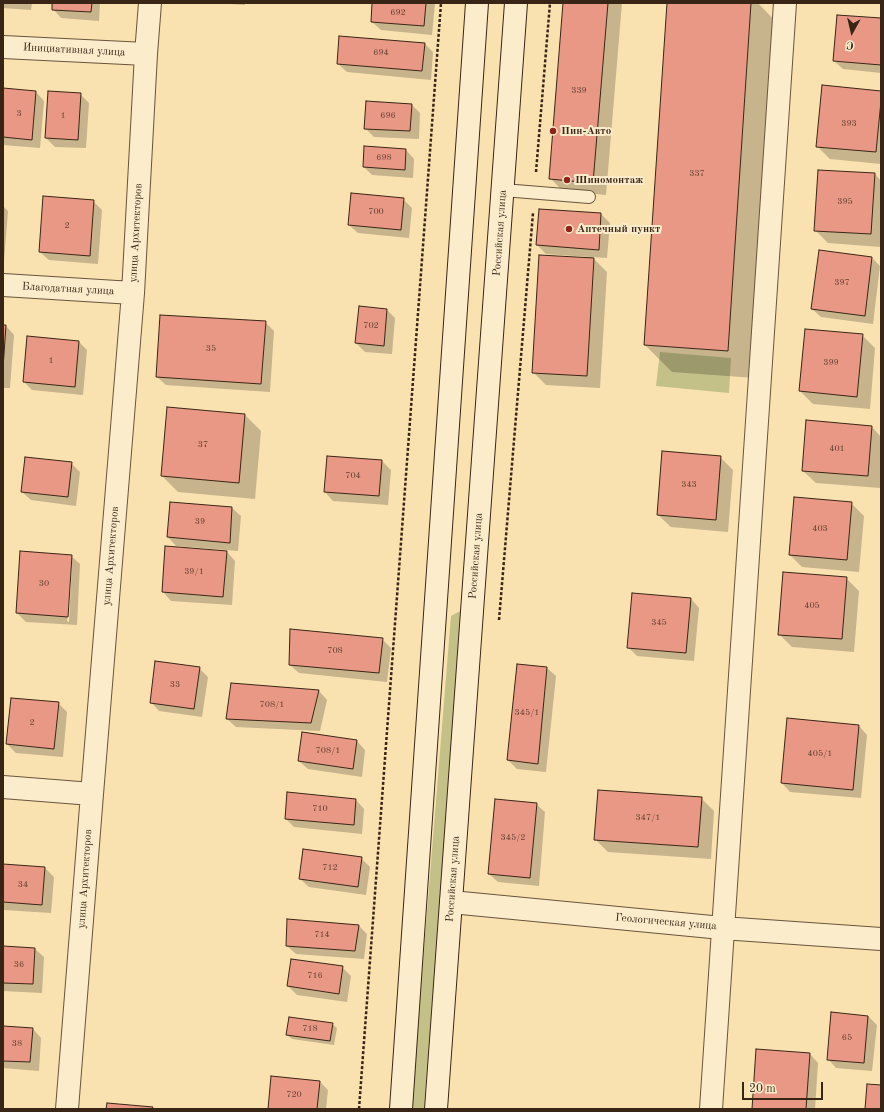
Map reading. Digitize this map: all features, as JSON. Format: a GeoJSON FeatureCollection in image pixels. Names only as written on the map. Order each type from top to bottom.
{"type":"FeatureCollection","features":[{"type":"Feature","properties":{"kind":"street","name":"улица Архитекторов"},"geometry":{"type":"LineString","coordinates":[[67,1109],[133,293],[150,3]]}},
{"type":"Feature","properties":{"kind":"street"},"geometry":{"type":"LineString","coordinates":[[401,1109],[477,3]]}},
{"type":"Feature","properties":{"kind":"street","name":"Российская улица"},"geometry":{"type":"LineString","coordinates":[[436,1109],[516,3]]}},
{"type":"Feature","properties":{"kind":"street"},"geometry":{"type":"LineString","coordinates":[[711,1109],[785,3]]}},
{"type":"Feature","properties":{"kind":"street","name":"Инициативная улица"},"geometry":{"type":"LineString","coordinates":[[3,46],[146,54]]}},
{"type":"Feature","properties":{"kind":"street","name":"Благодатная улица"},"geometry":{"type":"LineString","coordinates":[[3,285],[133,293]]}},
{"type":"Feature","properties":{"kind":"street"},"geometry":{"type":"LineString","coordinates":[[3,787],[92,794]]}},
{"type":"Feature","properties":{"kind":"street","name":"Геологическая улица"},"geometry":{"type":"LineString","coordinates":[[451,902],[722,928],[881,939]]}},
{"type":"Feature","properties":{"kind":"lane"},"geometry":{"type":"LineString","coordinates":[[503,190],[588,197]]}},
{"type":"Feature","properties":{"kind":"path"},"geometry":{"type":"LineString","coordinates":[[358,1109],[441,3]]}},
{"type":"Feature","properties":{"kind":"path"},"geometry":{"type":"LineString","coordinates":[[498,627],[550,3]]}},
{"type":"Feature","properties":{"kind":"shaded area"},"geometry":{"type":"Polygon","coordinates":[[[660,352],[731,358],[729,393],[656,386],[660,352]]]}},
{"type":"Feature","properties":{"kind":"shaded area"},"geometry":{"type":"Polygon","coordinates":[[[462,610],[424,1109],[411,1109],[451,616],[462,610]]]}},
{"type":"Feature","properties":{"kind":"building"},"geometry":{"type":"Polygon","coordinates":[[[52,3],[92,3],[91,12],[52,10],[52,3]]]}},
{"type":"Feature","properties":{"kind":"building"},"geometry":{"type":"Polygon","coordinates":[[[372,3],[426,3],[424,26],[371,22],[372,3]]]}},
{"type":"Feature","properties":{"kind":"building"},"geometry":{"type":"Polygon","coordinates":[[[563,3],[608,3],[593,183],[549,179],[563,3]]]}},
{"type":"Feature","properties":{"kind":"building"},"geometry":{"type":"Polygon","coordinates":[[[667,3],[751,3],[728,351],[644,345],[667,3]]]}},
{"type":"Feature","properties":{"kind":"building"},"geometry":{"type":"Polygon","coordinates":[[[837,15],[881,18],[881,65],[833,61],[837,15]]]}},
{"type":"Feature","properties":{"kind":"building"},"geometry":{"type":"Polygon","coordinates":[[[339,36],[425,43],[422,71],[337,64],[339,36]]]}},
{"type":"Feature","properties":{"kind":"building"},"geometry":{"type":"Polygon","coordinates":[[[822,85],[881,91],[876,152],[816,147],[822,85]]]}},
{"type":"Feature","properties":{"kind":"building"},"geometry":{"type":"Polygon","coordinates":[[[3,88],[36,91],[32,140],[3,137],[3,88]]]}},
{"type":"Feature","properties":{"kind":"building"},"geometry":{"type":"Polygon","coordinates":[[[48,91],[81,93],[78,140],[45,138],[48,91]]]}},
{"type":"Feature","properties":{"kind":"building"},"geometry":{"type":"Polygon","coordinates":[[[366,101],[412,104],[410,131],[364,129],[366,101]]]}},
{"type":"Feature","properties":{"kind":"building"},"geometry":{"type":"Polygon","coordinates":[[[364,146],[406,149],[405,170],[363,167],[364,146]]]}},
{"type":"Feature","properties":{"kind":"building"},"geometry":{"type":"Polygon","coordinates":[[[818,170],[875,173],[871,234],[814,231],[818,170]]]}},
{"type":"Feature","properties":{"kind":"building"},"geometry":{"type":"Polygon","coordinates":[[[351,193],[404,198],[401,230],[348,225],[351,193]]]}},
{"type":"Feature","properties":{"kind":"building"},"geometry":{"type":"Polygon","coordinates":[[[43,196],[94,200],[90,256],[39,252],[43,196]]]}},
{"type":"Feature","properties":{"kind":"building","name":"Аптечный пункт"},"geometry":{"type":"Polygon","coordinates":[[[539,209],[601,213],[599,250],[536,245],[539,209]]]}},
{"type":"Feature","properties":{"kind":"building"},"geometry":{"type":"Polygon","coordinates":[[[819,250],[872,257],[865,316],[811,309],[819,250]]]}},
{"type":"Feature","properties":{"kind":"building"},"geometry":{"type":"Polygon","coordinates":[[[539,255],[594,258],[587,376],[532,373],[539,255]]]}},
{"type":"Feature","properties":{"kind":"building"},"geometry":{"type":"Polygon","coordinates":[[[359,306],[387,309],[384,346],[355,343],[359,306]]]}},
{"type":"Feature","properties":{"kind":"building"},"geometry":{"type":"Polygon","coordinates":[[[160,315],[266,321],[261,384],[156,377],[160,315]]]}},
{"type":"Feature","properties":{"kind":"building"},"geometry":{"type":"Polygon","coordinates":[[[3,325],[6,325],[3,368],[3,325]]]}},
{"type":"Feature","properties":{"kind":"building"},"geometry":{"type":"Polygon","coordinates":[[[805,329],[863,334],[857,397],[799,391],[805,329]]]}},
{"type":"Feature","properties":{"kind":"building"},"geometry":{"type":"Polygon","coordinates":[[[27,336],[79,341],[75,387],[23,382],[27,336]]]}},
{"type":"Feature","properties":{"kind":"building"},"geometry":{"type":"Polygon","coordinates":[[[167,407],[245,414],[239,483],[161,476],[167,407]]]}},
{"type":"Feature","properties":{"kind":"building"},"geometry":{"type":"Polygon","coordinates":[[[806,420],[872,426],[868,476],[802,471],[806,420]]]}},
{"type":"Feature","properties":{"kind":"building"},"geometry":{"type":"Polygon","coordinates":[[[662,451],[721,456],[716,520],[657,515],[662,451]]]}},
{"type":"Feature","properties":{"kind":"building"},"geometry":{"type":"Polygon","coordinates":[[[327,456],[382,460],[379,496],[324,492],[327,456]]]}},
{"type":"Feature","properties":{"kind":"building"},"geometry":{"type":"Polygon","coordinates":[[[25,457],[72,462],[68,497],[21,492],[25,457]]]}},
{"type":"Feature","properties":{"kind":"building"},"geometry":{"type":"Polygon","coordinates":[[[794,497],[852,502],[847,560],[789,555],[794,497]]]}},
{"type":"Feature","properties":{"kind":"building"},"geometry":{"type":"Polygon","coordinates":[[[170,502],[232,507],[230,543],[167,537],[170,502]]]}},
{"type":"Feature","properties":{"kind":"building"},"geometry":{"type":"Polygon","coordinates":[[[165,546],[227,551],[223,597],[162,592],[165,546]]]}},
{"type":"Feature","properties":{"kind":"building"},"geometry":{"type":"Polygon","coordinates":[[[20,551],[72,555],[68,617],[16,613],[20,551]]]}},
{"type":"Feature","properties":{"kind":"building"},"geometry":{"type":"Polygon","coordinates":[[[783,572],[847,577],[842,639],[778,635],[783,572]]]}},
{"type":"Feature","properties":{"kind":"building"},"geometry":{"type":"Polygon","coordinates":[[[632,593],[691,598],[686,653],[627,648],[632,593]]]}},
{"type":"Feature","properties":{"kind":"building"},"geometry":{"type":"Polygon","coordinates":[[[290,629],[383,638],[379,673],[289,665],[290,629]]]}},
{"type":"Feature","properties":{"kind":"building"},"geometry":{"type":"Polygon","coordinates":[[[155,661],[200,667],[194,709],[150,703],[155,661]]]}},
{"type":"Feature","properties":{"kind":"building"},"geometry":{"type":"Polygon","coordinates":[[[517,664],[547,667],[538,764],[507,760],[517,664]]]}},
{"type":"Feature","properties":{"kind":"building"},"geometry":{"type":"Polygon","coordinates":[[[231,683],[319,690],[311,723],[226,719],[231,683]]]}},
{"type":"Feature","properties":{"kind":"building"},"geometry":{"type":"Polygon","coordinates":[[[11,698],[59,702],[54,749],[6,744],[11,698]]]}},
{"type":"Feature","properties":{"kind":"building"},"geometry":{"type":"Polygon","coordinates":[[[787,718],[859,725],[853,790],[781,783],[787,718]]]}},
{"type":"Feature","properties":{"kind":"building"},"geometry":{"type":"Polygon","coordinates":[[[302,732],[357,740],[353,769],[298,761],[302,732]]]}},
{"type":"Feature","properties":{"kind":"building"},"geometry":{"type":"Polygon","coordinates":[[[598,790],[702,797],[698,847],[594,840],[598,790]]]}},
{"type":"Feature","properties":{"kind":"building"},"geometry":{"type":"Polygon","coordinates":[[[287,792],[356,799],[354,825],[285,819],[287,792]]]}},
{"type":"Feature","properties":{"kind":"building"},"geometry":{"type":"Polygon","coordinates":[[[495,799],[537,803],[530,878],[488,874],[495,799]]]}},
{"type":"Feature","properties":{"kind":"building"},"geometry":{"type":"Polygon","coordinates":[[[303,849],[362,857],[358,887],[299,879],[303,849]]]}},
{"type":"Feature","properties":{"kind":"building"},"geometry":{"type":"Polygon","coordinates":[[[3,864],[45,867],[42,905],[3,902],[3,864]]]}},
{"type":"Feature","properties":{"kind":"building"},"geometry":{"type":"Polygon","coordinates":[[[287,919],[359,925],[355,951],[286,946],[287,919]]]}},
{"type":"Feature","properties":{"kind":"building"},"geometry":{"type":"Polygon","coordinates":[[[3,946],[35,948],[33,984],[3,983],[3,946]]]}},
{"type":"Feature","properties":{"kind":"building"},"geometry":{"type":"Polygon","coordinates":[[[291,959],[343,966],[339,994],[287,986],[291,959]]]}},
{"type":"Feature","properties":{"kind":"building"},"geometry":{"type":"Polygon","coordinates":[[[831,1012],[868,1016],[864,1063],[827,1060],[831,1012]]]}},
{"type":"Feature","properties":{"kind":"building"},"geometry":{"type":"Polygon","coordinates":[[[289,1017],[333,1023],[330,1041],[286,1035],[289,1017]]]}},
{"type":"Feature","properties":{"kind":"building"},"geometry":{"type":"Polygon","coordinates":[[[3,1026],[33,1028],[30,1062],[3,1061],[3,1026]]]}},
{"type":"Feature","properties":{"kind":"building"},"geometry":{"type":"Polygon","coordinates":[[[756,1049],[810,1053],[806,1109],[752,1109],[756,1049]]]}},
{"type":"Feature","properties":{"kind":"building"},"geometry":{"type":"Polygon","coordinates":[[[271,1076],[320,1081],[317,1109],[268,1109],[271,1076]]]}},
{"type":"Feature","properties":{"kind":"building"},"geometry":{"type":"Polygon","coordinates":[[[867,1084],[881,1085],[881,1109],[865,1109],[867,1084]]]}},
{"type":"Feature","properties":{"kind":"building"},"geometry":{"type":"Polygon","coordinates":[[[107,1103],[153,1107],[152,1109],[106,1109],[107,1103]]]}},
{"type":"Feature","properties":{"kind":"place","name":"Пин-Авто"},"geometry":{"type":"Point","coordinates":[553,131]}},
{"type":"Feature","properties":{"kind":"place","name":"Шиномонтаж"},"geometry":{"type":"Point","coordinates":[567,180]}},
{"type":"Feature","properties":{"kind":"place","name":"Аптечный пункт"},"geometry":{"type":"Point","coordinates":[569,229]}}]}
